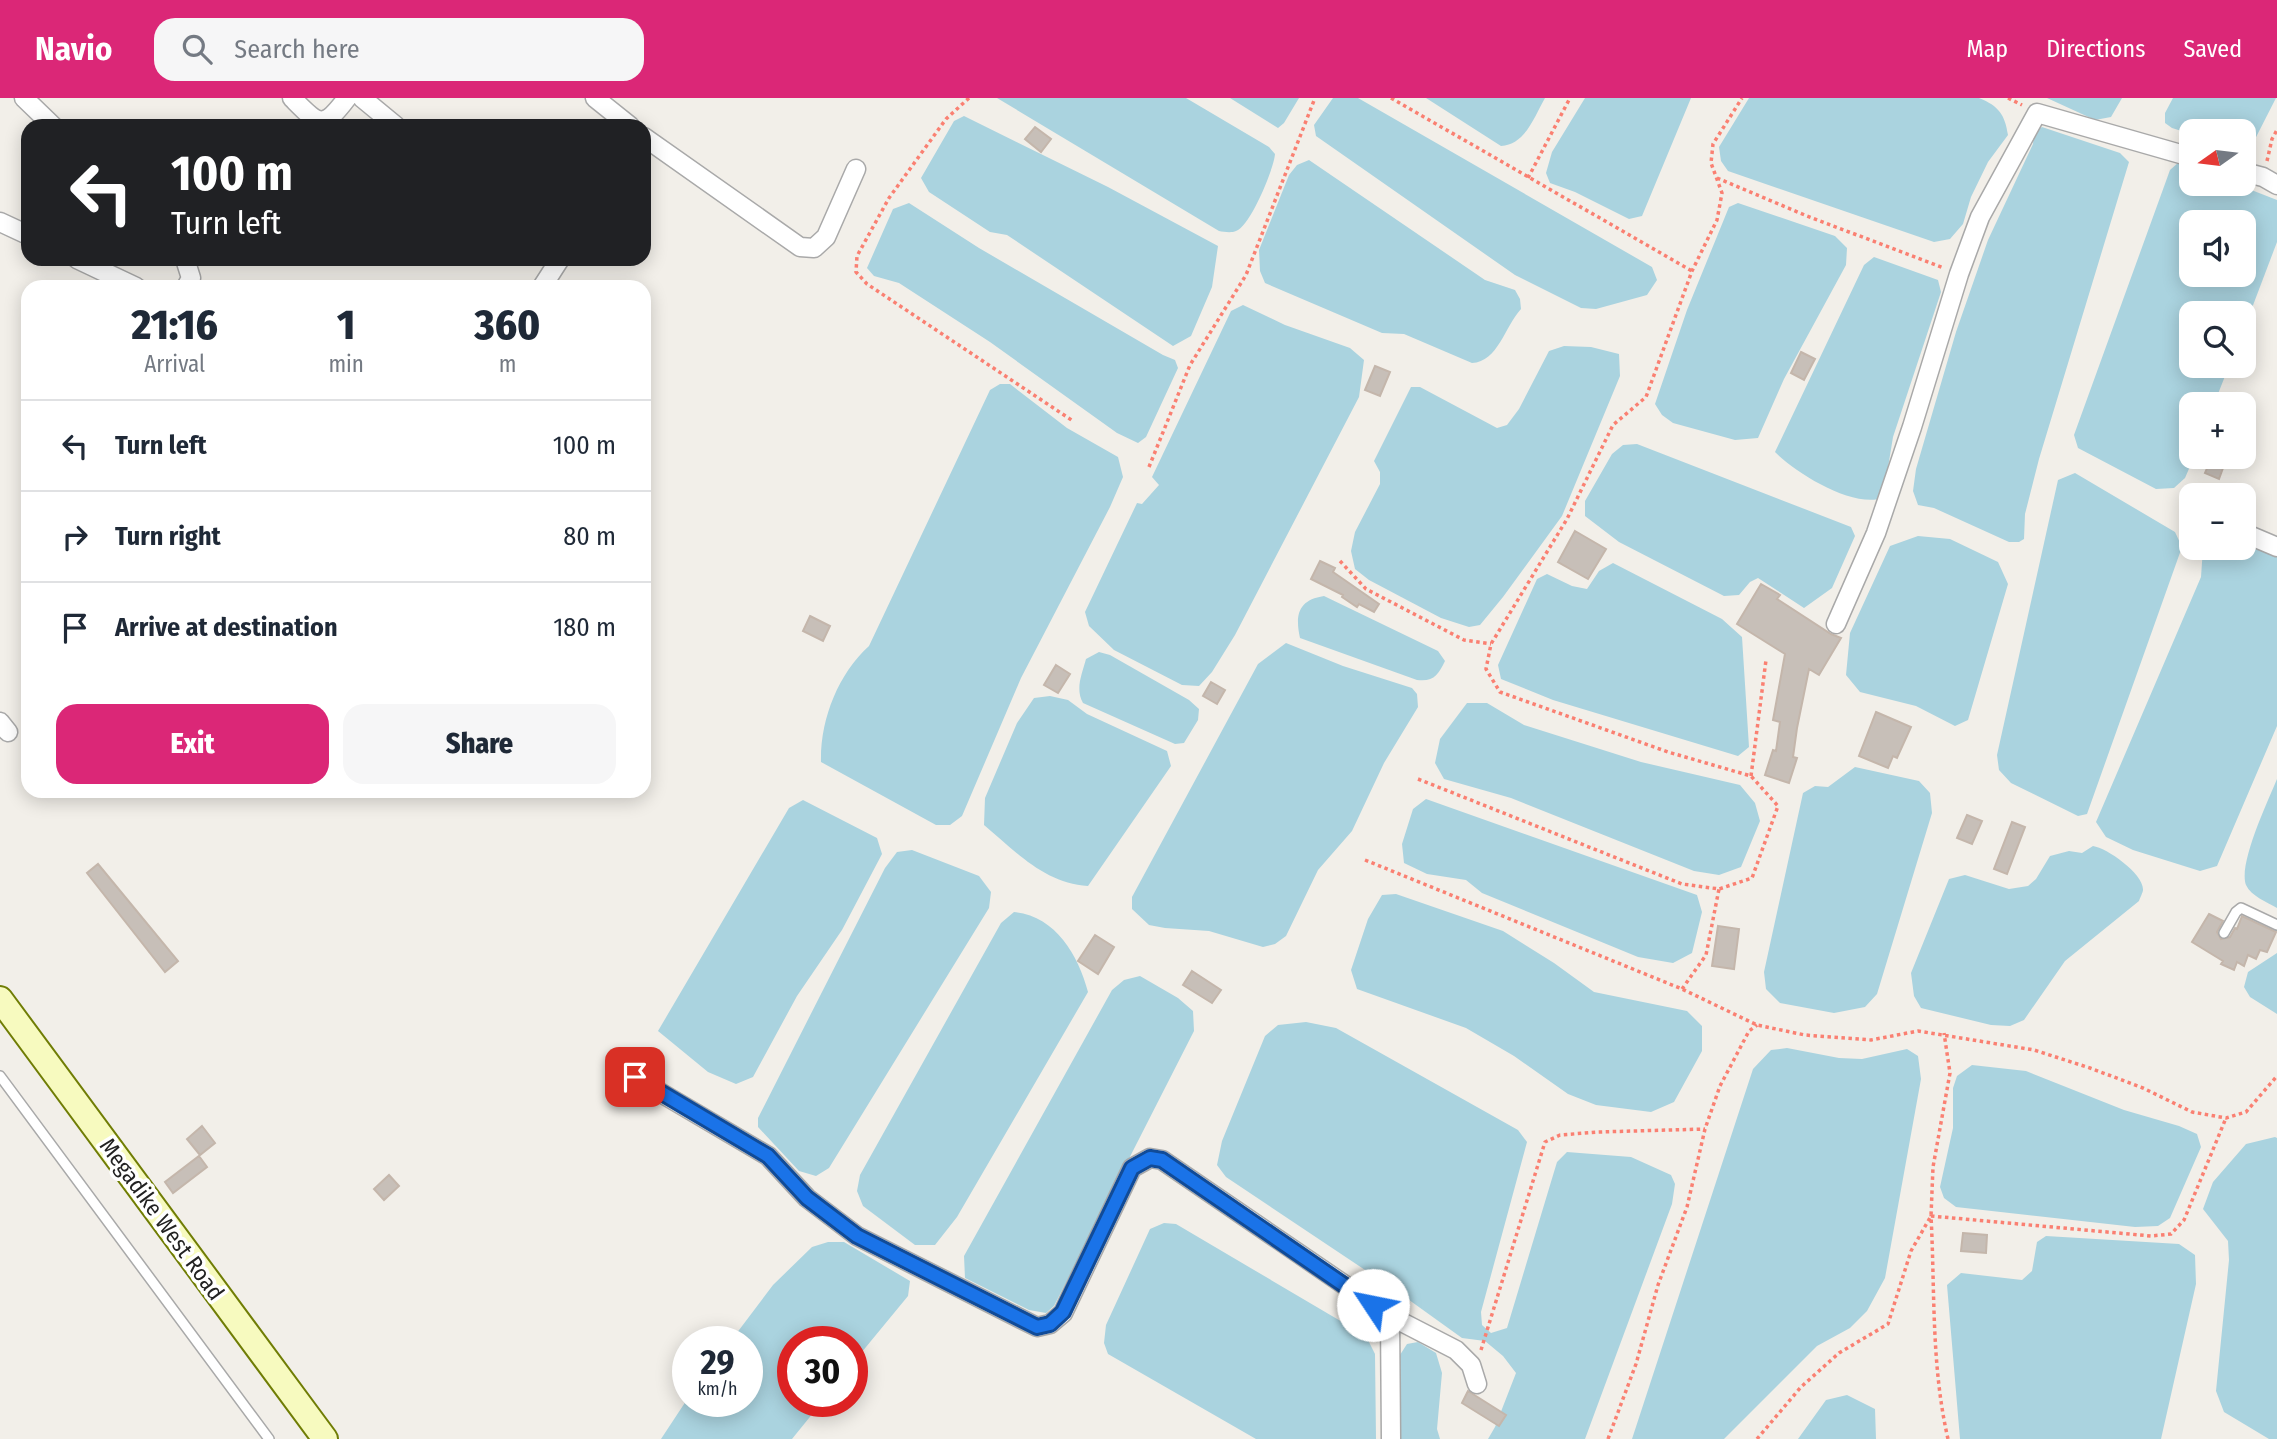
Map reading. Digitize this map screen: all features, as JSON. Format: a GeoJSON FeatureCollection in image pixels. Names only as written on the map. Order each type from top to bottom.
{"type":"FeatureCollection","features":[{"type":"Feature","properties":{"kind":"street"},"geometry":{"type":"LineString","coordinates":[[24,98],[46,119]]}},
{"type":"Feature","properties":{"kind":"street"},"geometry":{"type":"LineString","coordinates":[[292,98],[315,119]]}},
{"type":"Feature","properties":{"kind":"street"},"geometry":{"type":"LineString","coordinates":[[327,119],[332,117],[347,98]]}},
{"type":"Feature","properties":{"kind":"street"},"geometry":{"type":"LineString","coordinates":[[362,98],[388,119]]}},
{"type":"Feature","properties":{"kind":"street"},"geometry":{"type":"LineString","coordinates":[[595,98],[622,119]]}},
{"type":"Feature","properties":{"kind":"street"},"geometry":{"type":"LineString","coordinates":[[1836,624],[1876,533],[1959,274],[1980,217],[2037,113],[2179,154]]}},
{"type":"Feature","properties":{"kind":"street"},"geometry":{"type":"LineString","coordinates":[[651,142],[800,247],[814,247],[826,237],[856,169]]}},
{"type":"Feature","properties":{"kind":"street"},"geometry":{"type":"LineString","coordinates":[[0,222],[21,232]]}},
{"type":"Feature","properties":{"kind":"street"},"geometry":{"type":"LineString","coordinates":[[92,266],[122,280]]}},
{"type":"Feature","properties":{"kind":"street"},"geometry":{"type":"LineString","coordinates":[[2256,538],[2277,547]]}},
{"type":"Feature","properties":{"kind":"street","name":"Megadike West Road"},"geometry":{"type":"LineString","coordinates":[[0,999],[324,1439]]}},
{"type":"Feature","properties":{"kind":"street"},"geometry":{"type":"LineString","coordinates":[[635,1077],[768,1156],[807,1198],[857,1236],[1037,1327],[1050,1324],[1063,1312],[1132,1168],[1150,1158],[1162,1160],[1390,1316],[1456,1350],[1471,1365],[1477,1384]]}},
{"type":"Feature","properties":{"kind":"street"},"geometry":{"type":"LineString","coordinates":[[1390,1316],[1391,1439]]}},
{"type":"Feature","properties":{"kind":"lane"},"geometry":{"type":"LineString","coordinates":[[2224,933],[2241,908],[2277,925]]}},
{"type":"Feature","properties":{"kind":"lane"},"geometry":{"type":"LineString","coordinates":[[0,1076],[269,1439]]}},
{"type":"Feature","properties":{"kind":"path"},"geometry":{"type":"LineString","coordinates":[[969,98],[946,119],[889,198],[857,256],[856,272],[867,284],[1073,421]]}},
{"type":"Feature","properties":{"kind":"path"},"geometry":{"type":"LineString","coordinates":[[1149,467],[1190,365],[1246,275],[1315,98]]}},
{"type":"Feature","properties":{"kind":"path"},"geometry":{"type":"LineString","coordinates":[[1391,98],[1692,271]]}},
{"type":"Feature","properties":{"kind":"path"},"geometry":{"type":"LineString","coordinates":[[1528,178],[1570,98]]}},
{"type":"Feature","properties":{"kind":"path"},"geometry":{"type":"LineString","coordinates":[[1418,779],[1682,884],[1719,889],[1752,878],[1778,806],[1751,776],[1668,752],[1500,692],[1486,669],[1492,644],[1567,519],[1613,425],[1646,397],[1692,271],[1717,220],[1722,193],[1711,163],[1713,144],[1742,98]]}},
{"type":"Feature","properties":{"kind":"path"},"geometry":{"type":"LineString","coordinates":[[2270,181],[2272,139],[2277,130]]}},
{"type":"Feature","properties":{"kind":"path"},"geometry":{"type":"LineString","coordinates":[[1717,178],[1807,216],[1959,274]]}},
{"type":"Feature","properties":{"kind":"path"},"geometry":{"type":"LineString","coordinates":[[1340,561],[1366,589],[1464,640],[1492,644]]}},
{"type":"Feature","properties":{"kind":"path"},"geometry":{"type":"LineString","coordinates":[[1751,776],[1766,660]]}},
{"type":"Feature","properties":{"kind":"path"},"geometry":{"type":"LineString","coordinates":[[1365,860],[1682,989],[1758,1025],[1805,1035],[1871,1040],[1918,1031],[1944,1033],[2034,1050],[2143,1088],[2192,1112],[2226,1118],[2246,1112],[2277,1076]]}},
{"type":"Feature","properties":{"kind":"path"},"geometry":{"type":"LineString","coordinates":[[1682,989],[1706,955],[1719,889]]}},
{"type":"Feature","properties":{"kind":"path"},"geometry":{"type":"LineString","coordinates":[[1608,1439],[1636,1364],[1658,1285],[1687,1207],[1705,1129],[1720,1086],[1749,1031],[1758,1025]]}},
{"type":"Feature","properties":{"kind":"path"},"geometry":{"type":"LineString","coordinates":[[1944,1033],[1950,1073],[1933,1167],[1931,1216],[1935,1294],[1933,1333],[1942,1414],[1948,1439]]}},
{"type":"Feature","properties":{"kind":"path"},"geometry":{"type":"LineString","coordinates":[[1931,1216],[2151,1236],[2171,1234],[2184,1220],[2226,1118]]}},
{"type":"Feature","properties":{"kind":"path"},"geometry":{"type":"LineString","coordinates":[[1481,1349],[1545,1142],[1560,1135],[1705,1129]]}},
{"type":"Feature","properties":{"kind":"path"},"geometry":{"type":"LineString","coordinates":[[1757,1439],[1801,1387],[1839,1353],[1888,1324],[1911,1251],[1931,1216]]}},
{"type":"Feature","properties":{"kind":"water"},"geometry":{"type":"Polygon","coordinates":[[[997,98],[1186,98],[1269,147],[1275,154],[1274,161],[1260,197],[1242,227],[1236,231],[1219,231],[997,98]]]}},
{"type":"Feature","properties":{"kind":"water"},"geometry":{"type":"Polygon","coordinates":[[[1230,98],[1299,98],[1278,128],[1230,98]]]}},
{"type":"Feature","properties":{"kind":"water"},"geometry":{"type":"Polygon","coordinates":[[[1333,98],[1358,98],[1652,267],[1657,280],[1647,295],[1596,309],[1581,308],[1515,275],[1316,136],[1314,125],[1333,98]]]}},
{"type":"Feature","properties":{"kind":"water"},"geometry":{"type":"Polygon","coordinates":[[[1426,98],[1545,98],[1523,135],[1510,144],[1501,146],[1426,98]]]}},
{"type":"Feature","properties":{"kind":"water"},"geometry":{"type":"Polygon","coordinates":[[[1585,98],[1691,98],[1642,216],[1629,219],[1575,192],[1550,183],[1546,173],[1552,152],[1585,98]]]}},
{"type":"Feature","properties":{"kind":"water"},"geometry":{"type":"Polygon","coordinates":[[[1749,98],[1979,98],[1992,104],[2000,112],[2008,135],[1988,162],[1971,197],[1963,224],[1950,239],[1934,242],[1728,171],[1721,161],[1719,147],[1749,98]]]}},
{"type":"Feature","properties":{"kind":"water"},"geometry":{"type":"Polygon","coordinates":[[[2047,98],[2122,98],[2111,117],[2095,120],[2047,98]]]}},
{"type":"Feature","properties":{"kind":"water"},"geometry":{"type":"Polygon","coordinates":[[[2173,98],[2276,98],[2256,137],[2256,119],[2179,119],[2179,130],[2165,123],[2165,113],[2173,98]]]}},
{"type":"Feature","properties":{"kind":"water"},"geometry":{"type":"Polygon","coordinates":[[[964,116],[1108,187],[1218,246],[1212,287],[1191,336],[1173,346],[1007,235],[990,232],[929,192],[921,178],[954,121],[964,116]]]}},
{"type":"Feature","properties":{"kind":"water"},"geometry":{"type":"Polygon","coordinates":[[[2042,127],[2120,153],[2129,162],[2039,459],[2025,514],[2024,539],[2009,542],[1934,508],[1918,505],[1913,491],[1916,469],[1956,332],[1988,240],[2033,144],[2034,132],[2042,127]]]}},
{"type":"Feature","properties":{"kind":"water"},"geometry":{"type":"Polygon","coordinates":[[[1309,160],[1485,280],[1515,290],[1521,309],[1488,357],[1472,363],[1404,334],[1382,333],[1265,283],[1260,271],[1259,250],[1289,175],[1297,165],[1309,160]]]}},
{"type":"Feature","properties":{"kind":"water"},"geometry":{"type":"Polygon","coordinates":[[[2179,162],[2179,196],[2256,196],[2256,192],[2277,200],[2277,242],[2255,301],[2179,301],[2179,378],[2224,378],[2219,392],[2179,392],[2179,469],[2189,469],[2185,478],[2174,488],[2156,489],[2078,448],[2074,435],[2170,170],[2179,162]]]}},
{"type":"Feature","properties":{"kind":"water"},"geometry":{"type":"Polygon","coordinates":[[[909,203],[979,248],[1175,360],[1178,368],[1146,437],[1138,443],[1117,433],[990,342],[899,283],[874,276],[867,268],[893,209],[909,203]]]}},
{"type":"Feature","properties":{"kind":"water"},"geometry":{"type":"Polygon","coordinates":[[[1738,203],[1835,236],[1847,248],[1846,265],[1784,379],[1758,438],[1735,440],[1673,423],[1662,415],[1655,404],[1687,310],[1729,207],[1738,203]]]}},
{"type":"Feature","properties":{"kind":"water"},"geometry":{"type":"Polygon","coordinates":[[[1874,257],[1938,280],[1941,292],[1893,437],[1883,498],[1870,500],[1825,487],[1775,452],[1864,265],[1874,257]]]}},
{"type":"Feature","properties":{"kind":"water"},"geometry":{"type":"Polygon","coordinates":[[[1243,305],[1285,325],[1350,348],[1364,360],[1359,397],[1235,635],[1212,672],[1199,686],[1182,685],[1114,650],[1089,626],[1085,612],[1137,503],[1142,504],[1159,485],[1152,477],[1231,311],[1243,305]]]}},
{"type":"Feature","properties":{"kind":"water"},"geometry":{"type":"Polygon","coordinates":[[[1564,346],[1591,347],[1619,354],[1620,376],[1562,516],[1480,625],[1469,627],[1441,618],[1369,580],[1355,569],[1351,551],[1355,532],[1380,484],[1380,472],[1374,461],[1411,387],[1420,387],[1497,428],[1507,425],[1519,409],[1549,351],[1564,346]]]}},
{"type":"Feature","properties":{"kind":"water"},"geometry":{"type":"Polygon","coordinates":[[[1000,384],[1010,384],[1067,428],[1118,457],[1123,477],[1021,678],[962,816],[950,825],[936,825],[821,762],[824,730],[840,684],[848,670],[869,646],[990,390],[1000,384]]]}},
{"type":"Feature","properties":{"kind":"water"},"geometry":{"type":"Polygon","coordinates":[[[1637,444],[1851,527],[1855,536],[1832,588],[1804,608],[1758,578],[1750,582],[1739,595],[1724,596],[1619,542],[1585,516],[1585,501],[1612,454],[1623,445],[1637,444]]]}},
{"type":"Feature","properties":{"kind":"water"},"geometry":{"type":"Polygon","coordinates":[[[2075,473],[2175,532],[2179,541],[2179,555],[2087,814],[2078,816],[2011,783],[1999,770],[1997,755],[2058,480],[2075,473]]]}},
{"type":"Feature","properties":{"kind":"water"},"geometry":{"type":"Polygon","coordinates":[[[1918,536],[1950,539],[1998,562],[2008,584],[1968,720],[1955,726],[1916,706],[1860,692],[1846,675],[1850,633],[1890,546],[1918,536]]]}},
{"type":"Feature","properties":{"kind":"water"},"geometry":{"type":"Polygon","coordinates":[[[2256,546],[2277,556],[2277,726],[2217,866],[2200,871],[2133,850],[2106,837],[2096,822],[2201,577],[2202,560],[2256,560],[2256,546]]]}},
{"type":"Feature","properties":{"kind":"water"},"geometry":{"type":"Polygon","coordinates":[[[1613,563],[1722,619],[1742,637],[1749,747],[1738,756],[1553,700],[1501,679],[1498,665],[1537,579],[1547,574],[1572,586],[1587,589],[1599,571],[1613,563]]]}},
{"type":"Feature","properties":{"kind":"water"},"geometry":{"type":"Polygon","coordinates":[[[1324,596],[1438,651],[1445,661],[1440,670],[1431,679],[1417,680],[1300,638],[1300,610],[1309,601],[1324,596]]]}},
{"type":"Feature","properties":{"kind":"water"},"geometry":{"type":"Polygon","coordinates":[[[1286,643],[1343,666],[1412,688],[1417,694],[1418,707],[1384,763],[1352,831],[1318,870],[1286,936],[1275,944],[1263,947],[1209,931],[1149,925],[1132,909],[1132,897],[1258,664],[1286,643]]]}},
{"type":"Feature","properties":{"kind":"water"},"geometry":{"type":"Polygon","coordinates":[[[1099,652],[1110,655],[1189,700],[1199,709],[1198,720],[1184,743],[1175,744],[1083,703],[1079,687],[1086,659],[1099,652]]]}},
{"type":"Feature","properties":{"kind":"water"},"geometry":{"type":"Polygon","coordinates":[[[1050,696],[1068,700],[1087,714],[1167,751],[1171,766],[1088,886],[1072,884],[1044,873],[984,825],[985,798],[1017,723],[1034,698],[1050,696]]]}},
{"type":"Feature","properties":{"kind":"water"},"geometry":{"type":"Polygon","coordinates":[[[1467,703],[1487,703],[1524,725],[1641,762],[1740,785],[1755,803],[1760,821],[1741,867],[1719,875],[1694,871],[1511,798],[1444,779],[1435,763],[1440,739],[1467,703]]]}},
{"type":"Feature","properties":{"kind":"water"},"geometry":{"type":"Polygon","coordinates":[[[1855,767],[1919,781],[1930,793],[1932,813],[1877,994],[1865,1007],[1834,1013],[1780,1003],[1766,989],[1764,972],[1803,793],[1815,786],[1828,787],[1855,767]]]}},
{"type":"Feature","properties":{"kind":"water"},"geometry":{"type":"Polygon","coordinates":[[[2277,779],[2277,908],[2252,892],[2246,885],[2245,875],[2255,832],[2277,779]]]}},
{"type":"Feature","properties":{"kind":"water"},"geometry":{"type":"Polygon","coordinates":[[[1426,799],[1697,895],[1702,912],[1692,953],[1673,963],[1638,957],[1482,893],[1466,880],[1427,874],[1404,863],[1402,844],[1413,809],[1426,799]]]}},
{"type":"Feature","properties":{"kind":"water"},"geometry":{"type":"Polygon","coordinates":[[[803,800],[877,838],[882,854],[842,930],[797,996],[753,1077],[736,1084],[708,1072],[658,1031],[789,808],[803,800]]]}},
{"type":"Feature","properties":{"kind":"water"},"geometry":{"type":"Polygon","coordinates":[[[2093,846],[2115,857],[2131,870],[2142,884],[2142,894],[2139,901],[2065,961],[2024,1020],[2010,1026],[1991,1025],[1921,1008],[1914,996],[1911,973],[1949,879],[1965,875],[2009,889],[2028,886],[2036,879],[2050,856],[2069,851],[2082,853],[2093,846]]]}},
{"type":"Feature","properties":{"kind":"water"},"geometry":{"type":"Polygon","coordinates":[[[912,850],[979,876],[991,892],[989,908],[829,1168],[816,1176],[799,1171],[758,1127],[758,1118],[885,868],[897,852],[912,850]]]}},
{"type":"Feature","properties":{"kind":"water"},"geometry":{"type":"Polygon","coordinates":[[[1396,894],[1503,931],[1594,992],[1687,1011],[1702,1026],[1702,1051],[1674,1102],[1651,1112],[1596,1105],[1568,1094],[1514,1056],[1466,1028],[1357,989],[1351,970],[1368,919],[1382,895],[1396,894]]]}},
{"type":"Feature","properties":{"kind":"water"},"geometry":{"type":"Polygon","coordinates":[[[1014,912],[1041,921],[1063,939],[1078,964],[1088,992],[957,1217],[935,1245],[915,1245],[863,1206],[857,1191],[860,1175],[1001,923],[1014,912]]]}},
{"type":"Feature","properties":{"kind":"water"},"geometry":{"type":"Polygon","coordinates":[[[2277,953],[2277,1014],[2250,997],[2244,987],[2248,972],[2277,953]]]}},
{"type":"Feature","properties":{"kind":"water"},"geometry":{"type":"Polygon","coordinates":[[[1140,976],[1178,998],[1193,1011],[1194,1031],[1054,1306],[1046,1313],[1029,1310],[965,1278],[964,1256],[1112,990],[1124,980],[1140,976]]]}},
{"type":"Feature","properties":{"kind":"water"},"geometry":{"type":"Polygon","coordinates":[[[1306,1022],[1336,1028],[1518,1130],[1527,1142],[1481,1312],[1482,1325],[1491,1333],[1507,1328],[1557,1162],[1567,1152],[1631,1157],[1671,1175],[1675,1184],[1672,1204],[1585,1439],[1488,1439],[1516,1373],[1503,1356],[1485,1341],[1462,1338],[1226,1177],[1217,1165],[1222,1141],[1265,1036],[1278,1025],[1306,1022]]]}},
{"type":"Feature","properties":{"kind":"water"},"geometry":{"type":"Polygon","coordinates":[[[1787,1048],[1839,1058],[1862,1059],[1907,1049],[1918,1056],[1921,1079],[1885,1278],[1867,1311],[1850,1328],[1817,1346],[1724,1439],[1632,1439],[1753,1069],[1771,1050],[1787,1048]]]}},
{"type":"Feature","properties":{"kind":"water"},"geometry":{"type":"Polygon","coordinates":[[[1972,1065],[2026,1071],[2124,1110],[2197,1134],[2201,1147],[2170,1218],[2158,1226],[2135,1227],[1956,1207],[1944,1198],[1940,1187],[1953,1128],[1953,1088],[1957,1076],[1972,1065]]]}},
{"type":"Feature","properties":{"kind":"water"},"geometry":{"type":"Polygon","coordinates":[[[2275,1137],[2277,1439],[2269,1439],[2224,1412],[2216,1391],[2229,1260],[2228,1241],[2203,1209],[2213,1182],[2246,1144],[2275,1137]]]}},
{"type":"Feature","properties":{"kind":"water"},"geometry":{"type":"Polygon","coordinates":[[[1164,1223],[1176,1224],[1366,1336],[1375,1354],[1376,1439],[1256,1439],[1108,1354],[1104,1343],[1106,1325],[1150,1229],[1164,1223]]]}},
{"type":"Feature","properties":{"kind":"water"},"geometry":{"type":"Polygon","coordinates":[[[2046,1236],[2179,1244],[2195,1255],[2196,1284],[2161,1439],[1960,1439],[1947,1285],[1961,1273],[2022,1280],[2032,1271],[2037,1242],[2046,1236]]]}},
{"type":"Feature","properties":{"kind":"water"},"geometry":{"type":"Polygon","coordinates":[[[828,1242],[844,1242],[910,1281],[908,1296],[868,1345],[868,1326],[777,1326],[777,1417],[810,1417],[792,1439],[661,1439],[675,1417],[763,1417],[763,1326],[742,1326],[773,1285],[812,1247],[828,1242]]]}},
{"type":"Feature","properties":{"kind":"water"},"geometry":{"type":"Polygon","coordinates":[[[1418,1342],[1436,1353],[1442,1373],[1437,1429],[1440,1439],[1398,1439],[1398,1358],[1407,1344],[1418,1342]]]}},
{"type":"Feature","properties":{"kind":"water"},"geometry":{"type":"Polygon","coordinates":[[[1847,1395],[1875,1409],[1876,1439],[1798,1439],[1826,1400],[1847,1395]]]}},
{"type":"Feature","properties":{"kind":"building"},"geometry":{"type":"Polygon","coordinates":[[[1035,127],[1051,139],[1041,152],[1025,139],[1035,127]]]}},
{"type":"Feature","properties":{"kind":"building"},"geometry":{"type":"Polygon","coordinates":[[[1801,352],[1815,359],[1804,380],[1791,373],[1801,352]]]}},
{"type":"Feature","properties":{"kind":"building"},"geometry":{"type":"Polygon","coordinates":[[[1375,366],[1390,372],[1380,396],[1365,390],[1375,366]]]}},
{"type":"Feature","properties":{"kind":"building"},"geometry":{"type":"Polygon","coordinates":[[[2207,469],[2223,469],[2219,479],[2205,473],[2207,469]]]}},
{"type":"Feature","properties":{"kind":"building"},"geometry":{"type":"Polygon","coordinates":[[[1575,531],[1606,549],[1588,579],[1558,562],[1575,531]]]}},
{"type":"Feature","properties":{"kind":"building"},"geometry":{"type":"Polygon","coordinates":[[[1320,561],[1335,568],[1333,572],[1379,604],[1374,612],[1359,604],[1357,607],[1342,597],[1343,595],[1311,579],[1320,561]]]}},
{"type":"Feature","properties":{"kind":"building"},"geometry":{"type":"Polygon","coordinates":[[[1761,584],[1780,595],[1777,599],[1841,638],[1819,675],[1809,669],[1793,757],[1797,758],[1789,783],[1765,775],[1773,750],[1776,751],[1780,722],[1773,720],[1785,654],[1737,624],[1761,584]]]}},
{"type":"Feature","properties":{"kind":"building"},"geometry":{"type":"Polygon","coordinates":[[[810,616],[830,626],[823,641],[803,631],[810,616]]]}},
{"type":"Feature","properties":{"kind":"building"},"geometry":{"type":"Polygon","coordinates":[[[1056,665],[1070,674],[1058,693],[1044,685],[1056,665]]]}},
{"type":"Feature","properties":{"kind":"building"},"geometry":{"type":"Polygon","coordinates":[[[1211,682],[1225,690],[1217,704],[1203,696],[1211,682]]]}},
{"type":"Feature","properties":{"kind":"building"},"geometry":{"type":"Polygon","coordinates":[[[1876,712],[1911,727],[1897,758],[1893,756],[1888,768],[1859,756],[1876,712]]]}},
{"type":"Feature","properties":{"kind":"building"},"geometry":{"type":"Polygon","coordinates":[[[1967,815],[1982,821],[1972,844],[1957,838],[1967,815]]]}},
{"type":"Feature","properties":{"kind":"building"},"geometry":{"type":"Polygon","coordinates":[[[2012,822],[2025,827],[2007,874],[1994,869],[2012,822]]]}},
{"type":"Feature","properties":{"kind":"building"},"geometry":{"type":"Polygon","coordinates":[[[98,864],[178,961],[165,972],[87,873],[98,864]]]}},
{"type":"Feature","properties":{"kind":"building"},"geometry":{"type":"Polygon","coordinates":[[[2209,914],[2223,921],[2217,932],[2221,939],[2230,937],[2235,928],[2237,929],[2242,916],[2276,932],[2267,952],[2260,950],[2256,959],[2248,955],[2244,966],[2237,962],[2234,970],[2221,964],[2223,961],[2192,942],[2209,914]]]}},
{"type":"Feature","properties":{"kind":"building"},"geometry":{"type":"Polygon","coordinates":[[[1718,926],[1739,929],[1734,969],[1712,966],[1718,926]]]}},
{"type":"Feature","properties":{"kind":"building"},"geometry":{"type":"Polygon","coordinates":[[[1095,935],[1114,947],[1098,974],[1078,961],[1095,935]]]}},
{"type":"Feature","properties":{"kind":"building"},"geometry":{"type":"Polygon","coordinates":[[[1192,971],[1221,990],[1212,1003],[1183,985],[1192,971]]]}},
{"type":"Feature","properties":{"kind":"building"},"geometry":{"type":"Polygon","coordinates":[[[202,1126],[215,1143],[200,1155],[187,1139],[202,1126]]]}},
{"type":"Feature","properties":{"kind":"building"},"geometry":{"type":"Polygon","coordinates":[[[199,1156],[207,1167],[173,1193],[165,1182],[199,1156]]]}},
{"type":"Feature","properties":{"kind":"building"},"geometry":{"type":"Polygon","coordinates":[[[389,1175],[399,1186],[384,1200],[374,1189],[389,1175]]]}},
{"type":"Feature","properties":{"kind":"building"},"geometry":{"type":"Polygon","coordinates":[[[1963,1233],[1987,1235],[1986,1253],[1961,1251],[1963,1233]]]}},
{"type":"Feature","properties":{"kind":"building"},"geometry":{"type":"Polygon","coordinates":[[[1468,1391],[1506,1415],[1499,1426],[1462,1403],[1468,1391]]]}},
{"type":"Feature","properties":{"kind":"route"},"geometry":{"type":"LineString","coordinates":[[635,1077],[768,1156],[807,1198],[857,1236],[1037,1327],[1050,1324],[1063,1312],[1132,1168],[1150,1158],[1162,1160],[1373,1305]]}}]}
